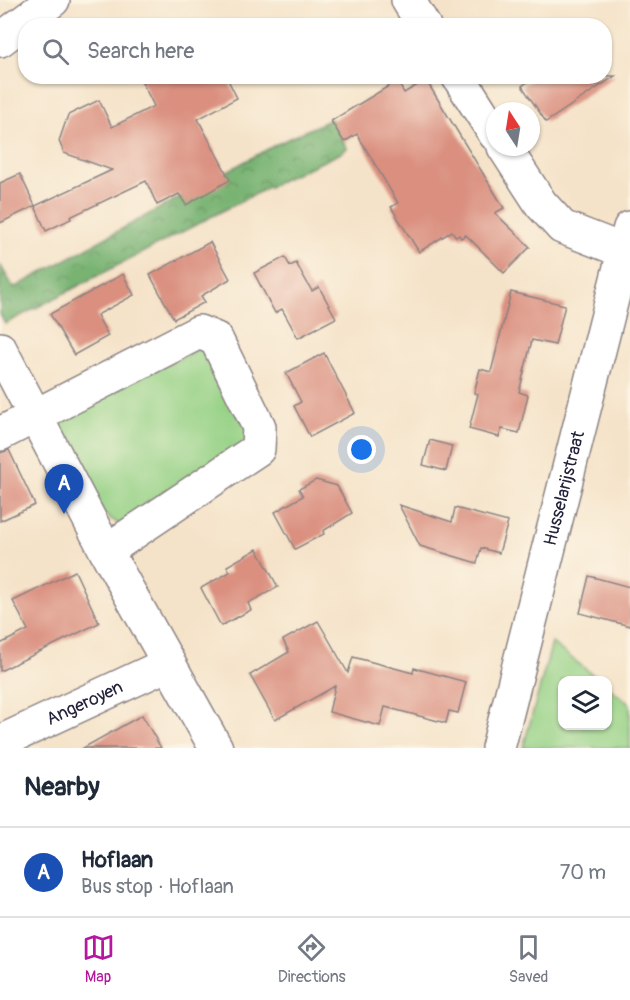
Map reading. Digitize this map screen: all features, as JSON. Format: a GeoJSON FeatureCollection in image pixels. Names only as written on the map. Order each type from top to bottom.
{"type":"FeatureCollection","features":[{"type":"Feature","properties":{"kind":"street"},"geometry":{"type":"LineString","coordinates":[[29,18],[53,0]]}},
{"type":"Feature","properties":{"kind":"street"},"geometry":{"type":"LineString","coordinates":[[408,0],[419,18]]}},
{"type":"Feature","properties":{"kind":"street"},"geometry":{"type":"LineString","coordinates":[[0,40],[18,26]]}},
{"type":"Feature","properties":{"kind":"street"},"geometry":{"type":"LineString","coordinates":[[463,84],[486,120]]}},
{"type":"Feature","properties":{"kind":"street"},"geometry":{"type":"LineString","coordinates":[[510,156],[541,204],[562,227],[627,239]]}},
{"type":"Feature","properties":{"kind":"street","name":"Husselarijstraat"},"geometry":{"type":"LineString","coordinates":[[498,748],[627,239]]}},
{"type":"Feature","properties":{"kind":"street"},"geometry":{"type":"LineString","coordinates":[[0,434],[199,332],[216,339],[259,427],[258,449],[106,551]]}},
{"type":"Feature","properties":{"kind":"street"},"geometry":{"type":"LineString","coordinates":[[0,349],[106,551],[216,748]]}},
{"type":"Feature","properties":{"kind":"street","name":"Angeroyen"},"geometry":{"type":"LineString","coordinates":[[0,742],[168,664]]}},
{"type":"Feature","properties":{"kind":"green space"},"geometry":{"type":"Polygon","coordinates":[[[331,119],[347,148],[339,154],[284,179],[5,324],[0,314],[0,265],[14,288],[277,144],[331,119]]]}},
{"type":"Feature","properties":{"kind":"green space"},"geometry":{"type":"Polygon","coordinates":[[[204,346],[258,449],[122,526],[102,513],[53,420],[204,346]]]}},
{"type":"Feature","properties":{"kind":"green space"},"geometry":{"type":"Polygon","coordinates":[[[552,643],[595,676],[558,676],[558,730],[612,730],[612,690],[630,704],[630,748],[523,748],[552,643]]]}},
{"type":"Feature","properties":{"kind":"building"},"geometry":{"type":"Polygon","coordinates":[[[143,84],[230,84],[237,98],[198,119],[230,180],[186,205],[179,194],[157,205],[146,181],[46,231],[35,206],[112,170],[64,153],[59,141],[68,115],[99,100],[112,127],[154,106],[143,84]]]}},
{"type":"Feature","properties":{"kind":"building"},"geometry":{"type":"Polygon","coordinates":[[[392,84],[399,84],[404,93],[419,84],[428,84],[504,208],[495,213],[530,247],[504,273],[466,235],[461,238],[459,235],[456,237],[452,231],[419,252],[391,207],[398,203],[357,134],[344,142],[331,121],[392,84]]]}},
{"type":"Feature","properties":{"kind":"building"},"geometry":{"type":"Polygon","coordinates":[[[525,84],[603,84],[546,122],[540,113],[540,102],[533,102],[522,86],[525,84]]]}},
{"type":"Feature","properties":{"kind":"building"},"geometry":{"type":"Polygon","coordinates":[[[20,174],[35,206],[0,223],[0,183],[20,174]]]}},
{"type":"Feature","properties":{"kind":"building"},"geometry":{"type":"Polygon","coordinates":[[[210,242],[230,279],[201,296],[205,302],[174,319],[150,275],[210,242]]]}},
{"type":"Feature","properties":{"kind":"building"},"geometry":{"type":"Polygon","coordinates":[[[285,257],[290,266],[296,263],[312,291],[319,287],[336,318],[298,338],[282,309],[275,313],[254,273],[285,257]]]}},
{"type":"Feature","properties":{"kind":"building"},"geometry":{"type":"Polygon","coordinates":[[[123,274],[134,295],[97,315],[108,336],[74,355],[50,314],[123,274]]]}},
{"type":"Feature","properties":{"kind":"building"},"geometry":{"type":"Polygon","coordinates":[[[511,292],[565,305],[555,345],[532,340],[519,392],[528,395],[519,433],[502,429],[499,437],[469,429],[478,394],[474,393],[480,369],[491,372],[511,292]]]}},
{"type":"Feature","properties":{"kind":"building"},"geometry":{"type":"Polygon","coordinates":[[[324,353],[355,413],[310,437],[294,406],[301,402],[286,373],[324,353]]]}},
{"type":"Feature","properties":{"kind":"building"},"geometry":{"type":"Polygon","coordinates":[[[430,440],[452,446],[446,471],[423,465],[430,440]]]}},
{"type":"Feature","properties":{"kind":"building"},"geometry":{"type":"Polygon","coordinates":[[[9,450],[35,505],[0,521],[0,453],[9,450]]]}},
{"type":"Feature","properties":{"kind":"building"},"geometry":{"type":"Polygon","coordinates":[[[316,480],[337,486],[352,513],[323,531],[324,534],[295,549],[275,512],[303,496],[299,489],[316,480]]]}},
{"type":"Feature","properties":{"kind":"building"},"geometry":{"type":"Polygon","coordinates":[[[399,505],[452,522],[455,508],[508,522],[499,553],[481,548],[477,563],[420,546],[399,505]]]}},
{"type":"Feature","properties":{"kind":"building"},"geometry":{"type":"Polygon","coordinates":[[[257,549],[278,587],[248,603],[251,610],[221,626],[201,588],[230,572],[227,566],[257,549]]]}},
{"type":"Feature","properties":{"kind":"building"},"geometry":{"type":"Polygon","coordinates":[[[75,571],[99,623],[0,671],[0,644],[28,630],[13,601],[75,571]]]}},
{"type":"Feature","properties":{"kind":"building"},"geometry":{"type":"Polygon","coordinates":[[[589,576],[630,587],[630,626],[580,613],[589,576]]]}},
{"type":"Feature","properties":{"kind":"building"},"geometry":{"type":"Polygon","coordinates":[[[318,621],[348,673],[353,657],[413,673],[414,668],[466,682],[458,713],[449,711],[446,723],[385,707],[380,726],[329,712],[335,686],[275,720],[250,675],[289,652],[283,640],[318,621]]]}},
{"type":"Feature","properties":{"kind":"building"},"geometry":{"type":"Polygon","coordinates":[[[142,715],[161,748],[83,748],[142,715]]]}},
{"type":"Feature","properties":{"kind":"place","name":"Hoflaan"},"geometry":{"type":"Point","coordinates":[64,514]}}]}
